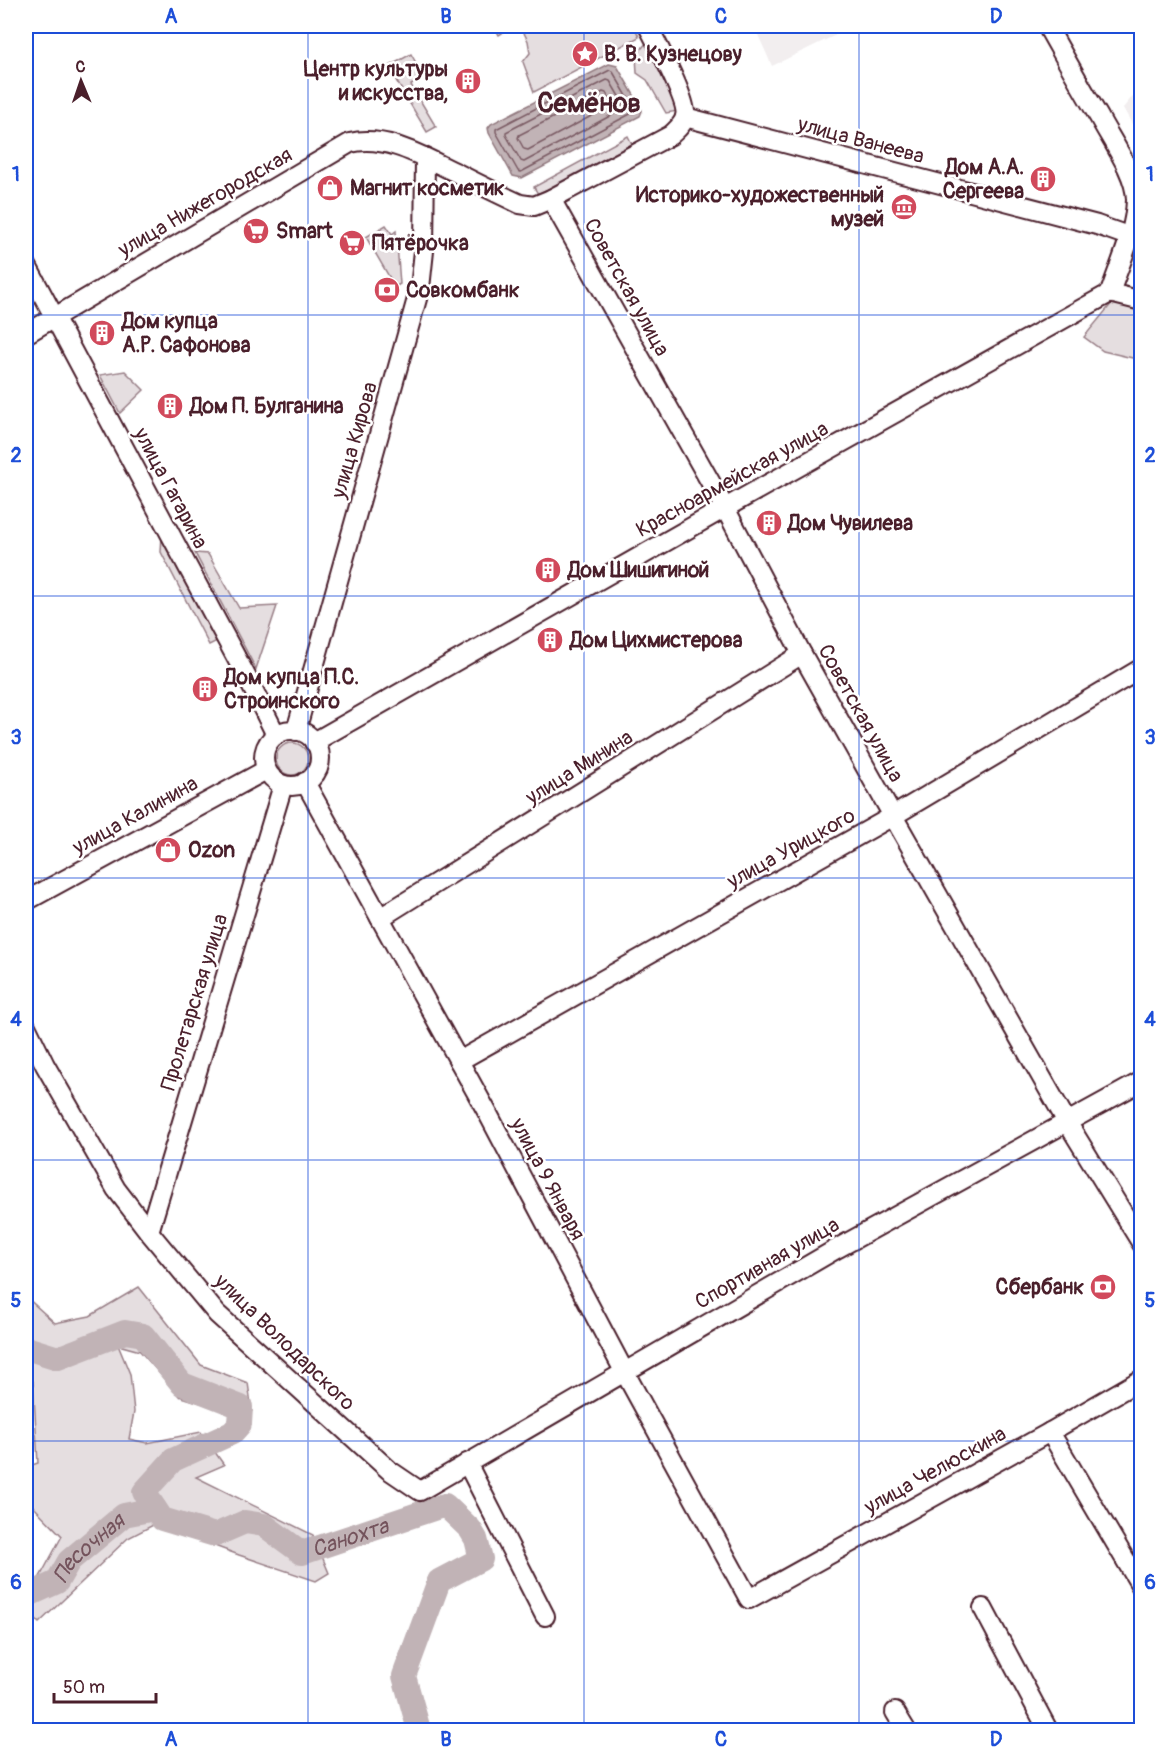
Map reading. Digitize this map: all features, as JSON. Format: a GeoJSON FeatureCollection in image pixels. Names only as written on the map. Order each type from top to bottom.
{"type":"FeatureCollection","features":[{"type":"Feature","properties":{"kind":"street"},"geometry":{"type":"LineString","coordinates":[[648,26],[683,100],[686,117]]}},
{"type":"Feature","properties":{"kind":"street"},"geometry":{"type":"LineString","coordinates":[[1047,26],[1130,175],[1136,199],[1136,238],[1110,292],[1142,301]]}},
{"type":"Feature","properties":{"kind":"street","name":"улица Нижегородская"},"geometry":{"type":"LineString","coordinates":[[26,334],[350,143],[371,141],[386,143],[420,155],[520,204],[534,206],[671,135],[686,117]]}},
{"type":"Feature","properties":{"kind":"street","name":"улица Ванеева"},"geometry":{"type":"LineString","coordinates":[[686,117],[1097,225],[1136,238]]}},
{"type":"Feature","properties":{"kind":"street","name":"улица Кирова"},"geometry":{"type":"LineString","coordinates":[[296,731],[420,288],[424,251],[420,155]]}},
{"type":"Feature","properties":{"kind":"street","name":"Советская улица"},"geometry":{"type":"LineString","coordinates":[[551,199],[725,508],[802,654],[893,816],[1067,1122],[1142,1244]]}},
{"type":"Feature","properties":{"kind":"street","name":"улица Гагарина"},"geometry":{"type":"LineString","coordinates":[[26,264],[276,735]]}},
{"type":"Feature","properties":{"kind":"street","name":"Красноармейская улица"},"geometry":{"type":"LineString","coordinates":[[315,742],[1110,292]]}},
{"type":"Feature","properties":{"kind":"street","name":"улица Минина"},"geometry":{"type":"LineString","coordinates":[[380,918],[802,654]]}},
{"type":"Feature","properties":{"kind":"street","name":"улица Урицкого"},"geometry":{"type":"LineString","coordinates":[[459,1061],[893,816],[1142,668]]}},
{"type":"Feature","properties":{"kind":"street"},"geometry":{"type":"LineString","coordinates":[[296,731],[307,735],[315,742],[320,760],[318,769],[313,777],[305,782],[294,786],[283,785],[270,776],[266,770],[264,754],[266,747],[276,735],[296,731]]}},
{"type":"Feature","properties":{"kind":"street","name":"улица Калинина"},"geometry":{"type":"LineString","coordinates":[[26,901],[266,770]]}},
{"type":"Feature","properties":{"kind":"street","name":"улица 9 Января"},"geometry":{"type":"LineString","coordinates":[[305,782],[459,1061],[624,1371],[749,1599]]}},
{"type":"Feature","properties":{"kind":"street","name":"Пролетарская улица"},"geometry":{"type":"LineString","coordinates":[[148,1232],[283,785]]}},
{"type":"Feature","properties":{"kind":"street","name":"улица Володарского"},"geometry":{"type":"LineString","coordinates":[[26,1026],[45,1065],[116,1189],[148,1232],[218,1314],[389,1470],[420,1491]]}},
{"type":"Feature","properties":{"kind":"street","name":"Спортивная улица"},"geometry":{"type":"LineString","coordinates":[[420,1491],[838,1248],[1142,1081]]}},
{"type":"Feature","properties":{"kind":"street","name":"улица Челюскина"},"geometry":{"type":"LineString","coordinates":[[749,1599],[1142,1379]]}},
{"type":"Feature","properties":{"kind":"street"},"geometry":{"type":"LineString","coordinates":[[1050,1432],[1142,1588]]}},
{"type":"Feature","properties":{"kind":"street"},"geometry":{"type":"LineString","coordinates":[[467,1463],[545,1616]]}},
{"type":"Feature","properties":{"kind":"street"},"geometry":{"type":"LineString","coordinates":[[982,1608],[1048,1731]]}},
{"type":"Feature","properties":{"kind":"street"},"geometry":{"type":"LineString","coordinates":[[895,1712],[906,1731]]}},
{"type":"Feature","properties":{"kind":"shaded area"},"geometry":{"type":"Polygon","coordinates":[[[494,26],[637,26],[639,37],[534,92],[523,62],[530,53],[523,31],[510,28],[499,35],[494,26]]]}},
{"type":"Feature","properties":{"kind":"shaded area"},"geometry":{"type":"Polygon","coordinates":[[[754,26],[841,26],[844,31],[772,66],[754,26]]]}},
{"type":"Feature","properties":{"kind":"shaded area"},"geometry":{"type":"Polygon","coordinates":[[[648,41],[665,76],[678,111],[666,113],[647,80],[637,73],[636,55],[648,41]]]}},
{"type":"Feature","properties":{"kind":"shaded area"},"geometry":{"type":"Polygon","coordinates":[[[411,54],[424,77],[411,85],[436,127],[427,132],[388,67],[411,54]]]}},
{"type":"Feature","properties":{"kind":"shaded area"},"geometry":{"type":"Polygon","coordinates":[[[1141,86],[1141,140],[1123,108],[1141,86]]]}},
{"type":"Feature","properties":{"kind":"shaded area"},"geometry":{"type":"Polygon","coordinates":[[[628,136],[632,144],[538,194],[534,187],[628,136]]]}},
{"type":"Feature","properties":{"kind":"shaded area"},"geometry":{"type":"Polygon","coordinates":[[[386,225],[392,234],[396,231],[400,284],[395,287],[366,237],[386,225]]]}},
{"type":"Feature","properties":{"kind":"shaded area"},"geometry":{"type":"Polygon","coordinates":[[[1112,303],[1141,310],[1141,360],[1103,351],[1084,337],[1112,303]]]}},
{"type":"Feature","properties":{"kind":"shaded area"},"geometry":{"type":"Polygon","coordinates":[[[125,371],[144,390],[120,413],[100,375],[125,371]]]}},
{"type":"Feature","properties":{"kind":"shaded area"},"geometry":{"type":"Polygon","coordinates":[[[162,534],[219,640],[209,645],[161,552],[162,534]]]}},
{"type":"Feature","properties":{"kind":"shaded area"},"geometry":{"type":"Polygon","coordinates":[[[195,553],[208,554],[239,608],[277,606],[256,669],[195,553]]]}},
{"type":"Feature","properties":{"kind":"shaded area"},"geometry":{"type":"Polygon","coordinates":[[[292,743],[303,748],[308,759],[303,770],[292,775],[281,770],[276,759],[281,748],[292,743]]]}},
{"type":"Feature","properties":{"kind":"shaded area"},"geometry":{"type":"Polygon","coordinates":[[[139,1287],[201,1365],[248,1383],[252,1411],[229,1412],[179,1396],[140,1351],[118,1345],[130,1374],[134,1412],[129,1439],[147,1443],[201,1432],[224,1465],[196,1477],[313,1535],[329,1573],[316,1581],[155,1524],[128,1538],[39,1623],[26,1610],[26,1603],[62,1536],[26,1499],[26,1467],[38,1463],[33,1381],[26,1375],[26,1297],[55,1323],[90,1316],[139,1287]]]}},
{"type":"Feature","properties":{"kind":"water"},"geometry":{"type":"Polygon","coordinates":[[[609,64],[617,66],[641,107],[640,116],[522,178],[513,176],[489,133],[488,128],[491,124],[609,64]]]}},
{"type":"Feature","properties":{"kind":"waterway","name":"Санохта"},"geometry":{"type":"LineString","coordinates":[[26,1348],[58,1358],[125,1332],[143,1335],[182,1384],[241,1407],[240,1424],[232,1433],[173,1460],[144,1492],[162,1519],[215,1535],[245,1522],[264,1525],[302,1553],[445,1505],[470,1529],[476,1539],[481,1559],[439,1581],[404,1676],[419,1730]]}},
{"type":"Feature","properties":{"kind":"waterway","name":"Песочная"},"geometry":{"type":"LineString","coordinates":[[26,1596],[57,1582],[69,1561],[124,1515],[155,1509]]}},
{"type":"Feature","properties":{"kind":"place","name":"В. В. Кузнецову"},"geometry":{"type":"Point","coordinates":[585,54]}},
{"type":"Feature","properties":{"kind":"place","name":"Центр культуры и искусства,"},"geometry":{"type":"Point","coordinates":[468,81]}},
{"type":"Feature","properties":{"kind":"place","name":"Дом А.А. Сергеева"},"geometry":{"type":"Point","coordinates":[1043,179]}},
{"type":"Feature","properties":{"kind":"place","name":"Магнит косметик"},"geometry":{"type":"Point","coordinates":[330,188]}},
{"type":"Feature","properties":{"kind":"place","name":"Историко-художественный музей"},"geometry":{"type":"Point","coordinates":[904,207]}},
{"type":"Feature","properties":{"kind":"place","name":"Smart"},"geometry":{"type":"Point","coordinates":[256,231]}},
{"type":"Feature","properties":{"kind":"place","name":"Пятёрочка"},"geometry":{"type":"Point","coordinates":[352,243]}},
{"type":"Feature","properties":{"kind":"place","name":"Совкомбанк"},"geometry":{"type":"Point","coordinates":[387,290]}},
{"type":"Feature","properties":{"kind":"place","name":"Дом купца А.Р. Сафонова"},"geometry":{"type":"Point","coordinates":[102,333]}},
{"type":"Feature","properties":{"kind":"place","name":"Дом П. Булганина"},"geometry":{"type":"Point","coordinates":[170,406]}},
{"type":"Feature","properties":{"kind":"place","name":"Дом Чувилева"},"geometry":{"type":"Point","coordinates":[769,523]}},
{"type":"Feature","properties":{"kind":"place","name":"Дом Шишигиной"},"geometry":{"type":"Point","coordinates":[548,570]}},
{"type":"Feature","properties":{"kind":"place","name":"Дом Цихмистерова"},"geometry":{"type":"Point","coordinates":[550,640]}},
{"type":"Feature","properties":{"kind":"place","name":"Дом купца П.С. Строинского"},"geometry":{"type":"Point","coordinates":[205,689]}},
{"type":"Feature","properties":{"kind":"place","name":"Ozon"},"geometry":{"type":"Point","coordinates":[168,850]}},
{"type":"Feature","properties":{"kind":"place","name":"Сбербанк"},"geometry":{"type":"Point","coordinates":[1103,1287]}},
{"type":"Feature","properties":{"kind":"district","name":"Семёнов"},"geometry":{"type":"Point","coordinates":[589,103]}}]}
